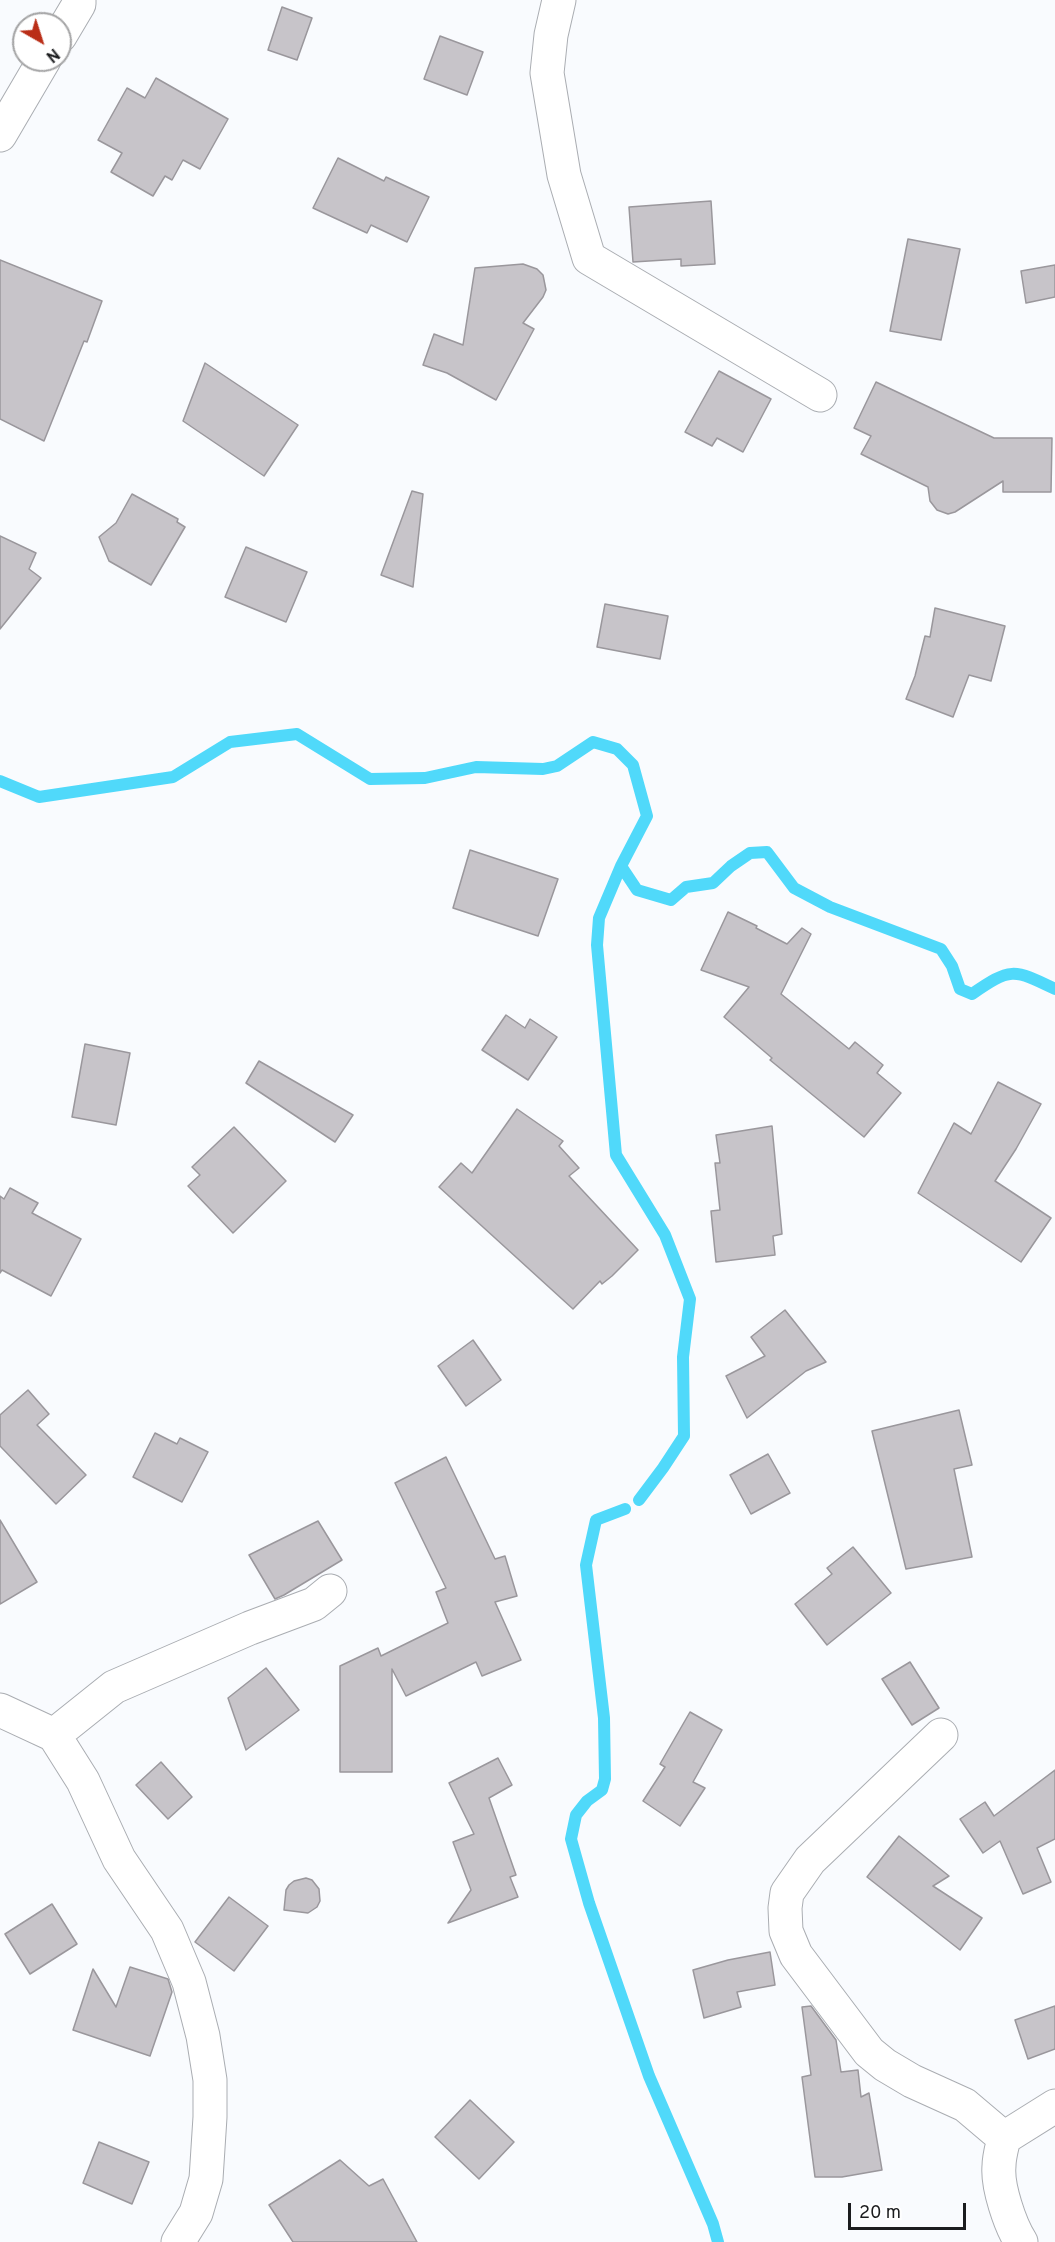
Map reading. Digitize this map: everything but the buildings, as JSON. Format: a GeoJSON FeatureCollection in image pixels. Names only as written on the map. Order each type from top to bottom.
{"type":"FeatureCollection","features":[{"type":"Feature","properties":{"kind":"street"},"geometry":{"type":"LineString","coordinates":[[72,17],[79,0]]}},
{"type":"Feature","properties":{"kind":"street"},"geometry":{"type":"LineString","coordinates":[[559,0],[551,35],[548,73],[564,175],[589,258],[820,395]]}},
{"type":"Feature","properties":{"kind":"street"},"geometry":{"type":"LineString","coordinates":[[0,135],[37,72]]}},
{"type":"Feature","properties":{"kind":"street"},"geometry":{"type":"LineString","coordinates":[[54,1736],[114,1687],[250,1628],[314,1604],[330,1591]]}},
{"type":"Feature","properties":{"kind":"street"},"geometry":{"type":"LineString","coordinates":[[0,1710],[54,1736],[83,1781],[119,1858],[167,1930],[189,1982],[203,2036],[210,2080],[206,2179],[196,2213],[178,2242]]}},
{"type":"Feature","properties":{"kind":"street"},"geometry":{"type":"LineString","coordinates":[[941,1736],[810,1860],[787,1893],[784,1908],[786,1931],[796,1955],[829,2002],[869,2052],[885,2065],[912,2081],[965,2105],[1004,2138]]}},
{"type":"Feature","properties":{"kind":"street"},"geometry":{"type":"LineString","coordinates":[[1021,2242],[1005,2202],[998,2168],[1004,2138],[1055,2106]]}},
{"type":"Feature","properties":{"kind":"waterway"},"geometry":{"type":"LineString","coordinates":[[0,781],[39,797],[173,777],[230,742],[297,734],[370,779],[425,778],[476,767],[543,769],[557,766],[593,742],[617,749],[633,765],[647,816],[621,866],[599,918],[597,945],[616,1155],[665,1235],[690,1299],[683,1357],[684,1436],[639,1500]]}},
{"type":"Feature","properties":{"kind":"waterway"},"geometry":{"type":"LineString","coordinates":[[621,866],[637,890],[671,900],[686,887],[713,883],[731,866],[750,853],[767,852],[794,888],[830,907],[941,949],[952,966],[960,989],[972,994],[995,979],[1012,974],[1030,977],[1055,989]]}},
{"type":"Feature","properties":{"kind":"waterway"},"geometry":{"type":"LineString","coordinates":[[625,1509],[596,1520],[586,1565],[604,1718],[605,1779],[602,1790],[587,1801],[576,1815],[571,1839],[589,1903],[649,2076],[713,2224],[718,2242]]}}]}
